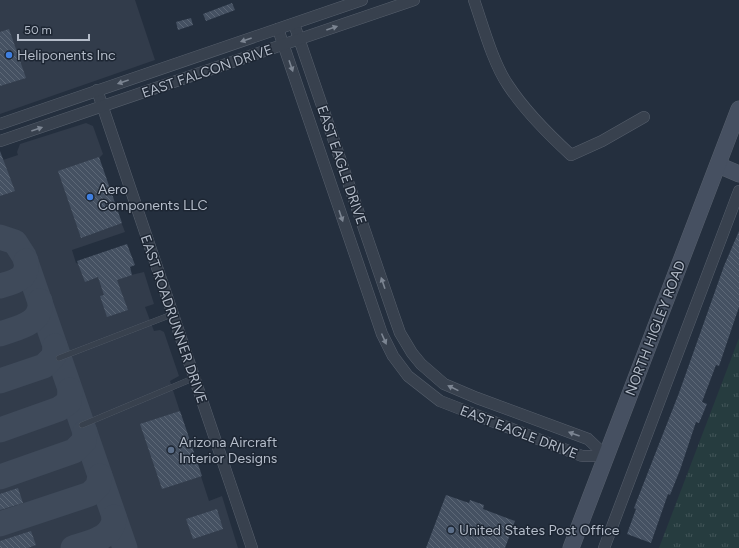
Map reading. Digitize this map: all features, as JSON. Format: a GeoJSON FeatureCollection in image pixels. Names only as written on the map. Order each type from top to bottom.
{"type":"FeatureCollection","features":[{"type":"Feature","properties":{"kind":"main road","name":"NORTH HIGLEY ROAD"},"geometry":{"type":"LineString","coordinates":[[571,548],[739,108]]}},
{"type":"Feature","properties":{"kind":"main road"},"geometry":{"type":"LineString","coordinates":[[718,165],[739,174]]}},
{"type":"Feature","properties":{"kind":"street","name":"EAST FALCON DRIVE"},"geometry":{"type":"LineString","coordinates":[[0,124],[362,0]]}},
{"type":"Feature","properties":{"kind":"street","name":"EAST FALCON DRIVE"},"geometry":{"type":"LineString","coordinates":[[0,141],[414,0]]}},
{"type":"Feature","properties":{"kind":"street"},"geometry":{"type":"LineString","coordinates":[[474,0],[491,48],[507,84],[529,114],[571,155],[602,141],[644,117]]}},
{"type":"Feature","properties":{"kind":"street","name":"EAST EAGLE DRIVE"},"geometry":{"type":"LineString","coordinates":[[294,24],[400,333],[421,364],[444,384],[588,439],[606,456]]}},
{"type":"Feature","properties":{"kind":"street","name":"EAST EAGLE DRIVE"},"geometry":{"type":"LineString","coordinates":[[278,29],[382,334],[393,356],[408,376],[431,395],[463,411],[582,456],[606,456]]}},
{"type":"Feature","properties":{"kind":"street","name":"EAST ROADRUNNER DRIVE"},"geometry":{"type":"LineString","coordinates":[[97,90],[252,548]]}},
{"type":"Feature","properties":{"kind":"street"},"geometry":{"type":"LineString","coordinates":[[335,196],[351,191]]}},
{"type":"Feature","properties":{"kind":"street"},"geometry":{"type":"LineString","coordinates":[[604,548],[739,191]]}},
{"type":"Feature","properties":{"kind":"lane"},"geometry":{"type":"LineString","coordinates":[[59,358],[173,314]]}},
{"type":"Feature","properties":{"kind":"lane"},"geometry":{"type":"LineString","coordinates":[[82,425],[194,378]]}},
{"type":"Feature","properties":{"kind":"shaded area"},"geometry":{"type":"Polygon","coordinates":[[[0,0],[135,0],[155,60],[0,114],[0,0]]]}},
{"type":"Feature","properties":{"kind":"shaded area"},"geometry":{"type":"Polygon","coordinates":[[[86,123],[93,126],[103,154],[97,160],[125,232],[72,250],[76,263],[131,275],[144,272],[154,304],[145,307],[154,331],[160,330],[164,332],[179,376],[170,381],[209,501],[222,496],[238,548],[0,548],[0,161],[18,155],[17,152],[20,144],[86,123]]]}},
{"type":"Feature","properties":{"kind":"green space"},"geometry":{"type":"Polygon","coordinates":[[[739,338],[739,548],[659,548],[739,338]]]}},
{"type":"Feature","properties":{"kind":"building"},"geometry":{"type":"Polygon","coordinates":[[[232,3],[235,10],[206,21],[203,14],[232,3]]]}},
{"type":"Feature","properties":{"kind":"building"},"geometry":{"type":"Polygon","coordinates":[[[191,18],[193,25],[178,30],[176,22],[191,18]]]}},
{"type":"Feature","properties":{"kind":"building","name":"Heliponents Inc"},"geometry":{"type":"Polygon","coordinates":[[[9,29],[26,78],[0,86],[0,32],[9,29]]]}},
{"type":"Feature","properties":{"kind":"building"},"geometry":{"type":"Polygon","coordinates":[[[0,151],[15,191],[0,196],[0,151]]]}},
{"type":"Feature","properties":{"kind":"building","name":"Aero Components LLC"},"geometry":{"type":"Polygon","coordinates":[[[99,157],[122,223],[81,238],[58,171],[99,157]]]}},
{"type":"Feature","properties":{"kind":"building"},"geometry":{"type":"Polygon","coordinates":[[[739,231],[739,307],[719,366],[716,365],[702,402],[707,404],[699,423],[696,422],[680,470],[670,495],[668,494],[651,543],[627,534],[636,509],[634,508],[679,393],[724,266],[739,231]]]}},
{"type":"Feature","properties":{"kind":"building"},"geometry":{"type":"Polygon","coordinates":[[[127,244],[135,265],[130,267],[132,275],[117,280],[128,310],[107,317],[100,296],[104,295],[98,277],[85,282],[77,261],[127,244]]]}},
{"type":"Feature","properties":{"kind":"building","name":"Arizona Aircraft Interior Designs"},"geometry":{"type":"Polygon","coordinates":[[[180,411],[202,476],[162,489],[140,424],[180,411]]]}},
{"type":"Feature","properties":{"kind":"building"},"geometry":{"type":"Polygon","coordinates":[[[18,488],[23,503],[0,510],[0,494],[18,488]]]}},
{"type":"Feature","properties":{"kind":"building"},"geometry":{"type":"Polygon","coordinates":[[[446,495],[469,503],[470,500],[484,505],[483,509],[515,521],[505,548],[426,548],[446,495]]]}},
{"type":"Feature","properties":{"kind":"building"},"geometry":{"type":"Polygon","coordinates":[[[217,509],[223,529],[193,539],[186,519],[217,509]]]}},
{"type":"Feature","properties":{"kind":"building"},"geometry":{"type":"Polygon","coordinates":[[[31,531],[36,545],[28,548],[0,548],[0,541],[31,531]]]}},
{"type":"Feature","properties":{"kind":"taxiway"},"geometry":{"type":"LineString","coordinates":[[0,237],[15,242],[24,256],[125,548]]}},
{"type":"Feature","properties":{"kind":"taxiway"},"geometry":{"type":"LineString","coordinates":[[0,286],[15,281],[23,276],[26,261]]}},
{"type":"Feature","properties":{"kind":"taxiway"},"geometry":{"type":"LineString","coordinates":[[0,334],[21,327],[33,320],[40,309],[40,301]]}},
{"type":"Feature","properties":{"kind":"taxiway"},"geometry":{"type":"LineString","coordinates":[[0,381],[44,366],[54,356],[55,346]]}},
{"type":"Feature","properties":{"kind":"taxiway"},"geometry":{"type":"LineString","coordinates":[[0,430],[59,409],[69,402],[70,390]]}},
{"type":"Feature","properties":{"kind":"taxiway"},"geometry":{"type":"LineString","coordinates":[[0,477],[74,451],[84,441],[85,432]]}},
{"type":"Feature","properties":{"kind":"taxiway"},"geometry":{"type":"LineString","coordinates":[[0,524],[90,494],[98,486],[100,476]]}},
{"type":"Feature","properties":{"kind":"taxiway"},"geometry":{"type":"LineString","coordinates":[[73,548],[105,535],[110,530],[114,517]]}},
{"type":"Feature","properties":{"kind":"place","name":"Heliponents Inc"},"geometry":{"type":"Point","coordinates":[9,55]}},
{"type":"Feature","properties":{"kind":"place","name":"Aero Components LLC"},"geometry":{"type":"Point","coordinates":[90,197]}},
{"type":"Feature","properties":{"kind":"place","name":"Arizona Aircraft Interior Designs"},"geometry":{"type":"Point","coordinates":[171,450]}},
{"type":"Feature","properties":{"kind":"place","name":"United States Post Office"},"geometry":{"type":"Point","coordinates":[451,530]}}]}
